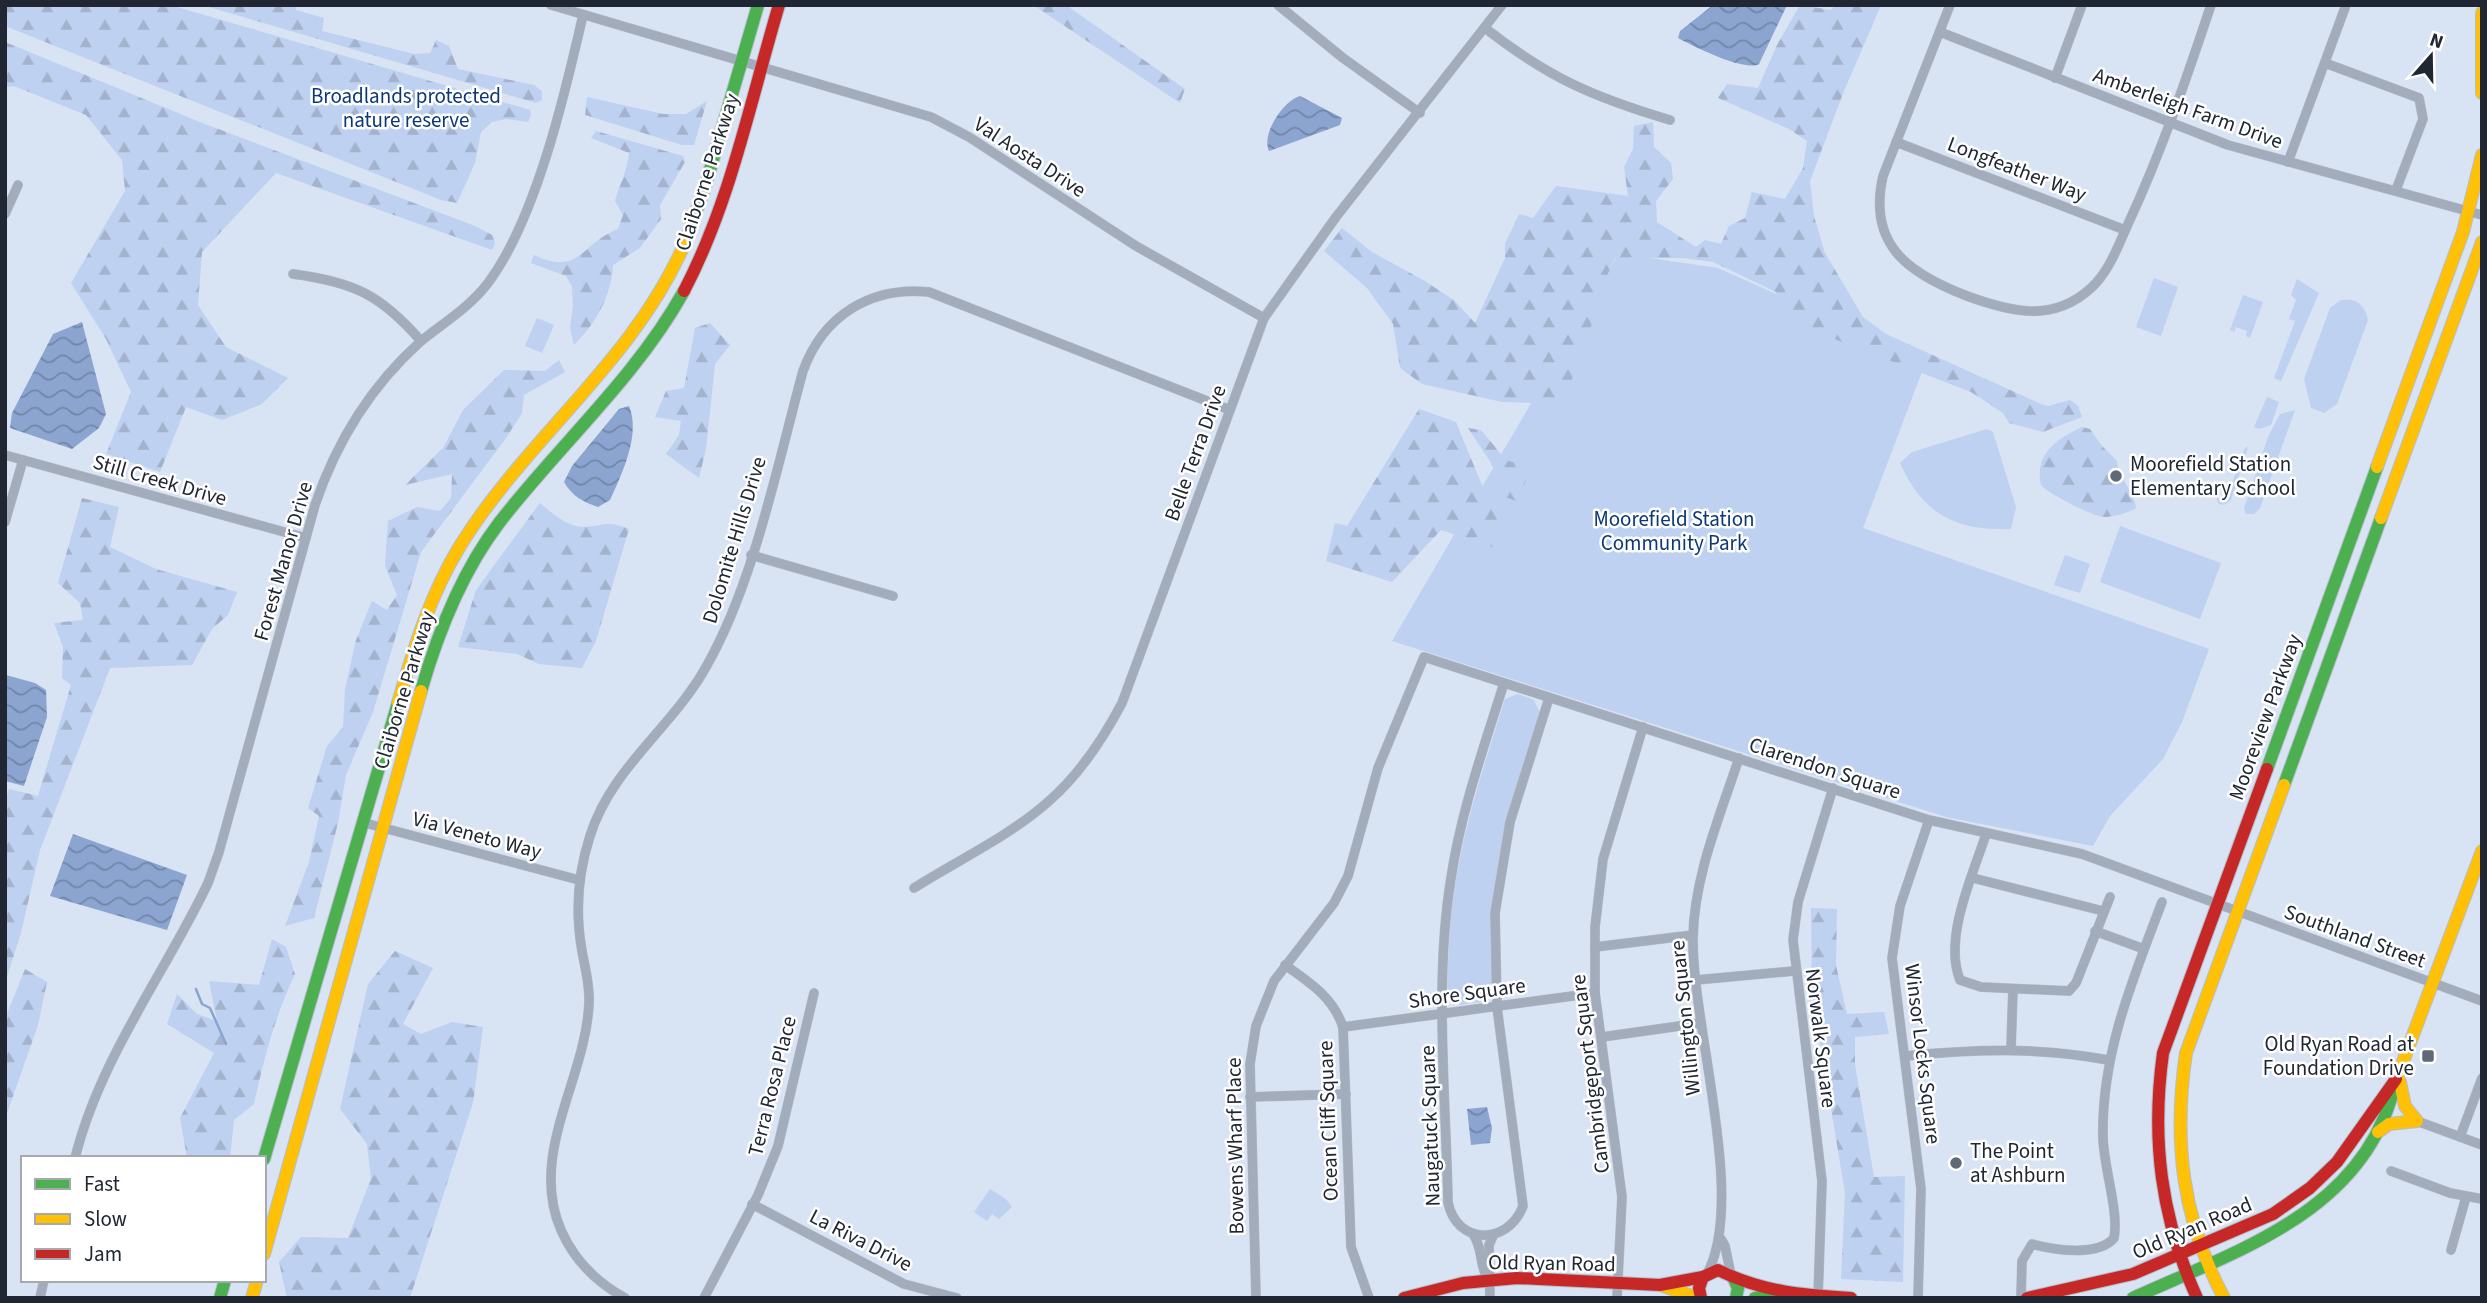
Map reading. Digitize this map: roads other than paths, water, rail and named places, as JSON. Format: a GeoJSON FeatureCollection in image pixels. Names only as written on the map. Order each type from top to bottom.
{"type":"FeatureCollection","features":[{"type":"Feature","properties":{"kind":"main road","name":"Claiborne Parkway"},"geometry":{"type":"LineString","coordinates":[[265,1156],[365,823],[416,641],[433,594],[475,522],[628,339],[676,266],[701,202],[758,5]]}},
{"type":"Feature","properties":{"kind":"main road","name":"Claiborne Parkway"},"geometry":{"type":"LineString","coordinates":[[266,1247],[429,664],[458,588],[499,523],[645,350],[676,304],[701,259],[715,223],[779,5]]}},
{"type":"Feature","properties":{"kind":"main road"},"geometry":{"type":"LineString","coordinates":[[2482,13],[2482,93]]}},
{"type":"Feature","properties":{"kind":"main road","name":"Mooreview Parkway"},"geometry":{"type":"LineString","coordinates":[[2197,1298],[2179,1256],[2157,1177],[2157,1083],[2172,1021],[2476,214],[2482,155]]}},
{"type":"Feature","properties":{"kind":"main road","name":"Mooreview Parkway"},"geometry":{"type":"LineString","coordinates":[[2224,1298],[2207,1266],[2185,1200],[2176,1114],[2186,1053],[2482,242]]}},
{"type":"Feature","properties":{"kind":"main road","name":"Old Ryan Road"},"geometry":{"type":"LineString","coordinates":[[2133,1298],[2278,1233],[2310,1211],[2348,1175],[2378,1132],[2394,1098],[2397,1075],[2482,851]]}},
{"type":"Feature","properties":{"kind":"main road"},"geometry":{"type":"LineString","coordinates":[[2397,1075],[2405,1106],[2417,1121]]}},
{"type":"Feature","properties":{"kind":"main road","name":"Old Ryan Road"},"geometry":{"type":"LineString","coordinates":[[2027,1298],[2046,1291],[2113,1281],[2241,1232],[2306,1193],[2350,1149],[2383,1093],[2397,1075]]}},
{"type":"Feature","properties":{"kind":"main road"},"geometry":{"type":"LineString","coordinates":[[2378,1132],[2394,1123],[2417,1121]]}},
{"type":"Feature","properties":{"kind":"main road","name":"Old Ryan Road"},"geometry":{"type":"LineString","coordinates":[[1404,1298],[1488,1280],[1538,1278],[1660,1285],[1718,1270],[1781,1293],[1851,1298]]}},
{"type":"Feature","properties":{"kind":"main road","name":"Old Ryan Road"},"geometry":{"type":"LineString","coordinates":[[1660,1285],[1699,1298],[1699,1288],[1705,1275]]}},
{"type":"Feature","properties":{"kind":"main road"},"geometry":{"type":"LineString","coordinates":[[1732,1276],[1738,1288],[1736,1298]]}},
{"type":"Feature","properties":{"kind":"main road","name":"Old Ryan Road"},"geometry":{"type":"LineString","coordinates":[[1755,1298],[1781,1293]]}},
{"type":"Feature","properties":{"kind":"street","name":"Val Aosta Drive"},"geometry":{"type":"LineString","coordinates":[[551,5],[931,117],[969,137],[1136,246],[1264,318]]}},
{"type":"Feature","properties":{"kind":"street"},"geometry":{"type":"LineString","coordinates":[[1278,5],[1343,58],[1420,113]]}},
{"type":"Feature","properties":{"kind":"street","name":"Belle Terra Drive"},"geometry":{"type":"LineString","coordinates":[[914,888],[1018,825],[1050,801],[1100,741],[1122,703],[1264,318],[1336,217],[1502,5]]}},
{"type":"Feature","properties":{"kind":"street"},"geometry":{"type":"LineString","coordinates":[[1950,5],[1881,187],[1881,217],[1890,241],[1902,260],[1919,275],[1935,284],[2002,309],[2033,313],[2051,311],[2075,301],[2104,274],[2171,123],[2211,5]]}},
{"type":"Feature","properties":{"kind":"street"},"geometry":{"type":"LineString","coordinates":[[2055,78],[2082,5]]}},
{"type":"Feature","properties":{"kind":"street"},"geometry":{"type":"LineString","coordinates":[[2288,162],[2346,5]]}},
{"type":"Feature","properties":{"kind":"street","name":"Forest Manor Drive"},"geometry":{"type":"LineString","coordinates":[[76,1156],[85,1120],[104,1074],[196,908],[212,873],[322,485],[347,430],[382,382],[421,341],[471,302],[486,286],[509,249],[551,138],[583,15]]}},
{"type":"Feature","properties":{"kind":"street"},"geometry":{"type":"LineString","coordinates":[[1485,28],[1535,65],[1578,89],[1670,120]]}},
{"type":"Feature","properties":{"kind":"street","name":"Amberleigh Farm Drive"},"geometry":{"type":"LineString","coordinates":[[1940,32],[2228,145],[2476,214]]}},
{"type":"Feature","properties":{"kind":"street"},"geometry":{"type":"LineString","coordinates":[[2325,63],[2419,98],[2423,119],[2396,190]]}},
{"type":"Feature","properties":{"kind":"street","name":"Longfeather Way"},"geometry":{"type":"LineString","coordinates":[[1896,142],[2125,230]]}},
{"type":"Feature","properties":{"kind":"street"},"geometry":{"type":"LineString","coordinates":[[5,214],[18,186]]}},
{"type":"Feature","properties":{"kind":"street"},"geometry":{"type":"LineString","coordinates":[[293,274],[328,279],[361,289],[391,309],[421,341]]}},
{"type":"Feature","properties":{"kind":"street","name":"Dolomite Hills Drive"},"geometry":{"type":"LineString","coordinates":[[625,1298],[595,1277],[573,1253],[558,1222],[551,1186],[553,1152],[588,1019],[588,981],[579,928],[579,880],[590,834],[606,798],[704,671],[732,615],[808,357],[826,329],[838,317],[880,295],[914,290],[945,296],[1230,410]]}},
{"type":"Feature","properties":{"kind":"street","name":"Still Creek Drive"},"geometry":{"type":"LineString","coordinates":[[5,455],[306,538]]}},
{"type":"Feature","properties":{"kind":"street"},"geometry":{"type":"LineString","coordinates":[[5,523],[23,460]]}},
{"type":"Feature","properties":{"kind":"street"},"geometry":{"type":"LineString","coordinates":[[751,555],[893,596]]}},
{"type":"Feature","properties":{"kind":"street","name":"Clarendon Square"},"geometry":{"type":"LineString","coordinates":[[1424,657],[1929,820],[2082,854],[2217,904]]}},
{"type":"Feature","properties":{"kind":"street","name":"Bowens Wharf Place"},"geometry":{"type":"LineString","coordinates":[[1255,1298],[1250,1097],[1251,1054],[1256,1026],[1266,997],[1284,965],[1341,891],[1354,859],[1382,757],[1424,657]]}},
{"type":"Feature","properties":{"kind":"street","name":"Naugatuck Square"},"geometry":{"type":"LineString","coordinates":[[1473,1234],[1458,1225],[1450,1214],[1448,1202],[1444,958],[1451,878],[1463,818],[1504,683]]}},
{"type":"Feature","properties":{"kind":"street"},"geometry":{"type":"LineString","coordinates":[[1473,1234],[1493,1236],[1504,1231],[1518,1218],[1523,1197],[1497,1007],[1495,913],[1502,860],[1514,807],[1549,698]]}},
{"type":"Feature","properties":{"kind":"street","name":"Cambridgeport Square"},"geometry":{"type":"LineString","coordinates":[[1618,1298],[1622,1197],[1595,993],[1596,906],[1603,859],[1643,727]]}},
{"type":"Feature","properties":{"kind":"street","name":"Willington Square"},"geometry":{"type":"LineString","coordinates":[[1705,1275],[1721,1239],[1721,1179],[1696,980],[1693,935],[1709,848],[1739,758]]}},
{"type":"Feature","properties":{"kind":"street","name":"Norwalk Square"},"geometry":{"type":"LineString","coordinates":[[1818,1297],[1822,1181],[1794,971],[1793,940],[1798,902],[1833,788]]}},
{"type":"Feature","properties":{"kind":"street","name":"Winsor Locks Square"},"geometry":{"type":"LineString","coordinates":[[1918,1298],[1921,1189],[1892,958],[1900,906],[1929,820]]}},
{"type":"Feature","properties":{"kind":"street","name":"Via Veneto Way"},"geometry":{"type":"LineString","coordinates":[[365,823],[579,880]]}},
{"type":"Feature","properties":{"kind":"street"},"geometry":{"type":"LineString","coordinates":[[1986,834],[1958,924],[1955,969],[1960,980],[1970,985],[2069,991],[2076,983],[2110,897]]}},
{"type":"Feature","properties":{"kind":"street"},"geometry":{"type":"LineString","coordinates":[[1973,878],[2103,911]]}},
{"type":"Feature","properties":{"kind":"street"},"geometry":{"type":"LineString","coordinates":[[2021,1298],[2022,1261],[2032,1244],[2048,1249],[2099,1248],[2107,1246],[2114,1238],[2103,1138],[2108,1060],[2122,1009],[2162,902]]}},
{"type":"Feature","properties":{"kind":"street","name":"Southland Street"},"geometry":{"type":"LineString","coordinates":[[2217,904],[2482,1001]]}},
{"type":"Feature","properties":{"kind":"street"},"geometry":{"type":"LineString","coordinates":[[2095,931],[2144,949]]}},
{"type":"Feature","properties":{"kind":"street"},"geometry":{"type":"LineString","coordinates":[[1595,947],[1693,935]]}},
{"type":"Feature","properties":{"kind":"street","name":"Ocean Cliff Square"},"geometry":{"type":"LineString","coordinates":[[1284,965],[1316,987],[1332,1004],[1343,1027],[1351,1247],[1369,1298]]}},
{"type":"Feature","properties":{"kind":"street"},"geometry":{"type":"LineString","coordinates":[[1696,980],[1794,971]]}},
{"type":"Feature","properties":{"kind":"street"},"geometry":{"type":"LineString","coordinates":[[2011,1048],[2014,989]]}},
{"type":"Feature","properties":{"kind":"street","name":"Terra Rosa Place"},"geometry":{"type":"LineString","coordinates":[[704,1298],[752,1205],[778,1146],[814,993]]}},
{"type":"Feature","properties":{"kind":"street","name":"Shore Square"},"geometry":{"type":"LineString","coordinates":[[1343,1027],[1595,993]]}},
{"type":"Feature","properties":{"kind":"street"},"geometry":{"type":"LineString","coordinates":[[1602,1037],[1701,1023]]}},
{"type":"Feature","properties":{"kind":"street"},"geometry":{"type":"LineString","coordinates":[[1906,1056],[2011,1048],[2058,1051],[2108,1060]]}},
{"type":"Feature","properties":{"kind":"street"},"geometry":{"type":"LineString","coordinates":[[2460,1137],[2482,1078]]}},
{"type":"Feature","properties":{"kind":"street"},"geometry":{"type":"LineString","coordinates":[[1250,1097],[1346,1094]]}},
{"type":"Feature","properties":{"kind":"street"},"geometry":{"type":"LineString","coordinates":[[2417,1121],[2482,1145]]}},
{"type":"Feature","properties":{"kind":"street"},"geometry":{"type":"LineString","coordinates":[[2391,1171],[2466,1197],[2482,1199]]}},
{"type":"Feature","properties":{"kind":"street"},"geometry":{"type":"LineString","coordinates":[[2451,1250],[2466,1197]]}},
{"type":"Feature","properties":{"kind":"street","name":"La Riva Drive"},"geometry":{"type":"LineString","coordinates":[[752,1205],[904,1284],[957,1298]]}},
{"type":"Feature","properties":{"kind":"street"},"geometry":{"type":"LineString","coordinates":[[1473,1234],[1478,1241],[1481,1268],[1488,1280]]}},
{"type":"Feature","properties":{"kind":"street"},"geometry":{"type":"LineString","coordinates":[[1490,1298],[1489,1245],[1493,1236]]}},
{"type":"Feature","properties":{"kind":"street","name":"Willington Square"},"geometry":{"type":"LineString","coordinates":[[1721,1239],[1726,1246],[1732,1276]]}},
{"type":"Feature","properties":{"kind":"water"},"geometry":{"type":"Polygon","coordinates":[[[1713,5],[1787,5],[1759,64],[1752,66],[1731,61],[1678,38],[1680,31],[1713,5]]]}},
{"type":"Feature","properties":{"kind":"water"},"geometry":{"type":"Polygon","coordinates":[[[1300,96],[1342,118],[1340,125],[1269,151],[1268,136],[1275,119],[1287,104],[1300,96]]]}},
{"type":"Feature","properties":{"kind":"water"},"geometry":{"type":"Polygon","coordinates":[[[82,322],[106,414],[99,428],[72,449],[10,428],[12,413],[53,334],[82,322]]]}},
{"type":"Feature","properties":{"kind":"water"},"geometry":{"type":"Polygon","coordinates":[[[629,406],[633,429],[620,478],[610,500],[598,507],[587,503],[578,498],[564,482],[572,466],[619,409],[629,406]]]}},
{"type":"Feature","properties":{"kind":"water"},"geometry":{"type":"Polygon","coordinates":[[[6,675],[35,683],[46,690],[47,717],[24,786],[5,781],[6,675]]]}},
{"type":"Feature","properties":{"kind":"water"},"geometry":{"type":"Polygon","coordinates":[[[73,834],[187,875],[167,930],[50,896],[73,834]]]}},
{"type":"Feature","properties":{"kind":"water"},"geometry":{"type":"Polygon","coordinates":[[[1487,1107],[1492,1128],[1490,1143],[1471,1145],[1467,1109],[1487,1107]]]}},
{"type":"Feature","properties":{"kind":"waterway"},"geometry":{"type":"LineString","coordinates":[[196,989],[202,1004],[210,1008],[226,1044]]}},
{"type":"Feature","properties":{"kind":"place","name":"Moorefield Station Elementary School"},"geometry":{"type":"Point","coordinates":[2116,476]}},
{"type":"Feature","properties":{"kind":"place","name":"Old Ryan Road at Foundation Drive"},"geometry":{"type":"Point","coordinates":[2428,1056]}},
{"type":"Feature","properties":{"kind":"place","name":"The Point at Ashburn"},"geometry":{"type":"Point","coordinates":[1956,1163]}},
{"type":"Feature","properties":{"kind":"park label","name":"Broadlands protected nature reserve"},"geometry":{"type":"Point","coordinates":[406,108]}},
{"type":"Feature","properties":{"kind":"park label","name":"Moorefield Station Community Park"},"geometry":{"type":"Point","coordinates":[1674,531]}}]}
